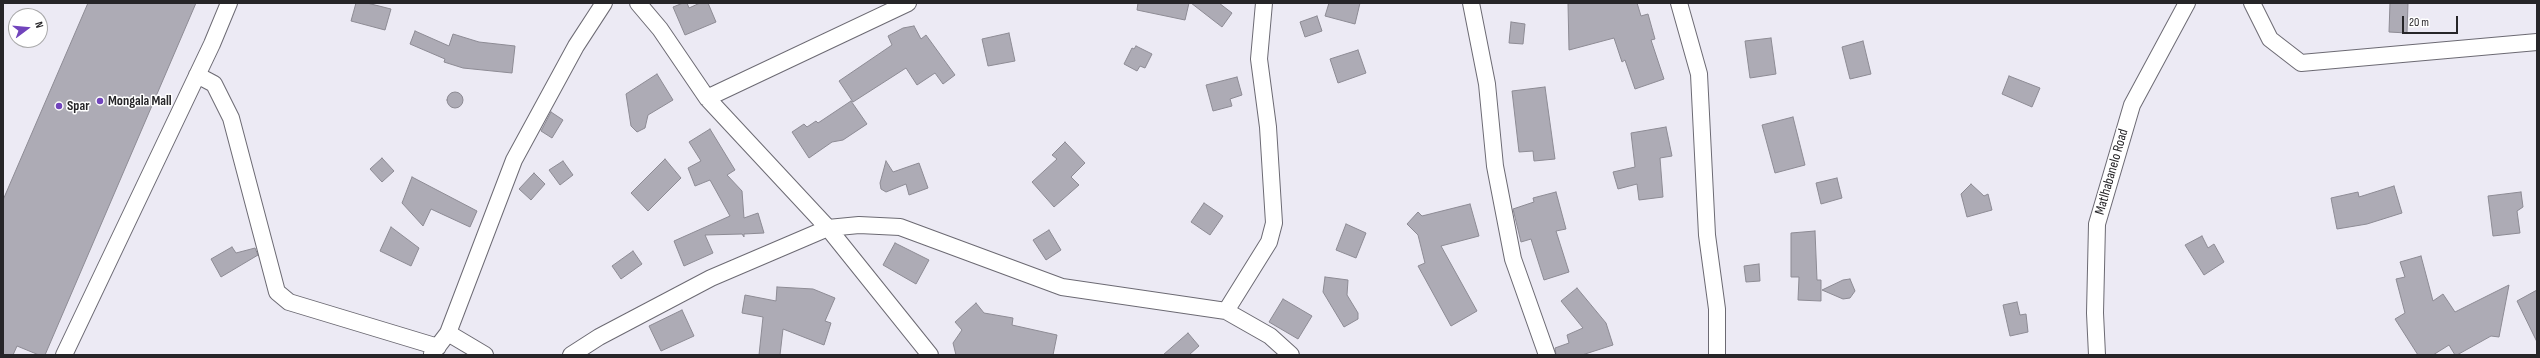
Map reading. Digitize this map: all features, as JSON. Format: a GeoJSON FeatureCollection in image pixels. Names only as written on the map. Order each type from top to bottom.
{"type":"FeatureCollection","features":[{"type":"Feature","properties":{"kind":"street"},"geometry":{"type":"LineString","coordinates":[[64,355],[197,75],[229,3]]}},
{"type":"Feature","properties":{"kind":"street"},"geometry":{"type":"LineString","coordinates":[[197,75],[214,84],[231,118],[277,292],[289,302],[435,351],[448,333],[514,160],[576,46],[604,3]]}},
{"type":"Feature","properties":{"kind":"street"},"geometry":{"type":"LineString","coordinates":[[638,3],[660,29],[707,98],[828,228],[930,355]]}},
{"type":"Feature","properties":{"kind":"street"},"geometry":{"type":"LineString","coordinates":[[707,98],[908,3]]}},
{"type":"Feature","properties":{"kind":"street"},"geometry":{"type":"LineString","coordinates":[[1226,311],[1269,242],[1274,224],[1268,127],[1259,59],[1264,3]]}},
{"type":"Feature","properties":{"kind":"street"},"geometry":{"type":"LineString","coordinates":[[1471,3],[1487,84],[1495,166],[1513,259],[1547,355]]}},
{"type":"Feature","properties":{"kind":"street"},"geometry":{"type":"LineString","coordinates":[[1679,3],[1699,74],[1707,235],[1717,309],[1716,355]]}},
{"type":"Feature","properties":{"kind":"street","name":"Matlhabanelo Road"},"geometry":{"type":"LineString","coordinates":[[2097,355],[2095,313],[2097,224],[2132,105],[2187,3]]}},
{"type":"Feature","properties":{"kind":"street"},"geometry":{"type":"LineString","coordinates":[[2252,3],[2270,39],[2301,63],[2537,42]]}},
{"type":"Feature","properties":{"kind":"street"},"geometry":{"type":"LineString","coordinates":[[571,355],[599,337],[711,278],[828,228],[859,225],[900,227],[1062,287],[1226,311],[1270,336],[1291,355]]}},
{"type":"Feature","properties":{"kind":"street"},"geometry":{"type":"LineString","coordinates":[[448,333],[485,355]]}},
{"type":"Feature","properties":{"kind":"building","name":"Mongala Mall"},"geometry":{"type":"Polygon","coordinates":[[[88,3],[196,3],[45,355],[39,355],[17,346],[13,355],[3,355],[3,200],[88,3]]]}},
{"type":"Feature","properties":{"kind":"building"},"geometry":{"type":"Polygon","coordinates":[[[356,3],[367,3],[391,9],[385,30],[351,21],[356,3]]]}},
{"type":"Feature","properties":{"kind":"building"},"geometry":{"type":"Polygon","coordinates":[[[687,3],[689,8],[700,3],[708,3],[716,22],[685,35],[673,7],[687,3]]]}},
{"type":"Feature","properties":{"kind":"building"},"geometry":{"type":"Polygon","coordinates":[[[1138,3],[1189,3],[1185,20],[1137,10],[1138,3]]]}},
{"type":"Feature","properties":{"kind":"building"},"geometry":{"type":"Polygon","coordinates":[[[1191,3],[1219,3],[1232,13],[1222,27],[1191,3]]]}},
{"type":"Feature","properties":{"kind":"building"},"geometry":{"type":"Polygon","coordinates":[[[1329,3],[1360,3],[1355,24],[1325,16],[1329,3]]]}},
{"type":"Feature","properties":{"kind":"building"},"geometry":{"type":"Polygon","coordinates":[[[1568,3],[1637,3],[1641,16],[1648,14],[1655,39],[1651,40],[1664,79],[1635,89],[1625,60],[1622,62],[1614,38],[1569,50],[1568,3]]]}},
{"type":"Feature","properties":{"kind":"building"},"geometry":{"type":"Polygon","coordinates":[[[2390,3],[2408,3],[2407,33],[2389,32],[2390,3]]]}},
{"type":"Feature","properties":{"kind":"building"},"geometry":{"type":"Polygon","coordinates":[[[1317,16],[1322,31],[1305,37],[1300,22],[1317,16]]]}},
{"type":"Feature","properties":{"kind":"building"},"geometry":{"type":"Polygon","coordinates":[[[1511,22],[1525,24],[1523,44],[1509,43],[1511,22]]]}},
{"type":"Feature","properties":{"kind":"building"},"geometry":{"type":"Polygon","coordinates":[[[914,26],[921,39],[926,35],[955,75],[943,84],[935,73],[917,85],[906,68],[853,102],[839,81],[892,45],[888,36],[903,28],[914,26]]]}},
{"type":"Feature","properties":{"kind":"building"},"geometry":{"type":"Polygon","coordinates":[[[415,31],[449,46],[453,34],[479,42],[515,46],[512,73],[463,68],[444,62],[445,59],[410,44],[415,31]]]}},
{"type":"Feature","properties":{"kind":"building"},"geometry":{"type":"Polygon","coordinates":[[[1009,33],[1015,61],[988,66],[982,39],[1009,33]]]}},
{"type":"Feature","properties":{"kind":"building"},"geometry":{"type":"Polygon","coordinates":[[[1771,38],[1776,74],[1750,78],[1745,41],[1771,38]]]}},
{"type":"Feature","properties":{"kind":"building"},"geometry":{"type":"Polygon","coordinates":[[[1863,41],[1871,74],[1850,79],[1842,47],[1863,41]]]}},
{"type":"Feature","properties":{"kind":"building"},"geometry":{"type":"Polygon","coordinates":[[[1136,46],[1152,54],[1145,68],[1140,66],[1137,71],[1124,64],[1132,48],[1134,49],[1136,46]]]}},
{"type":"Feature","properties":{"kind":"building"},"geometry":{"type":"Polygon","coordinates":[[[1358,50],[1366,73],[1338,83],[1330,59],[1358,50]]]}},
{"type":"Feature","properties":{"kind":"building"},"geometry":{"type":"Polygon","coordinates":[[[657,74],[673,100],[648,115],[645,128],[637,132],[631,126],[626,94],[657,74]]]}},
{"type":"Feature","properties":{"kind":"building"},"geometry":{"type":"Polygon","coordinates":[[[2009,76],[2040,88],[2032,107],[2002,94],[2009,76]]]}},
{"type":"Feature","properties":{"kind":"building"},"geometry":{"type":"Polygon","coordinates":[[[1237,77],[1242,95],[1230,99],[1232,106],[1213,111],[1206,85],[1237,77]]]}},
{"type":"Feature","properties":{"kind":"building"},"geometry":{"type":"Polygon","coordinates":[[[1545,87],[1555,159],[1534,161],[1533,151],[1519,152],[1512,91],[1545,87]]]}},
{"type":"Feature","properties":{"kind":"building"},"geometry":{"type":"Polygon","coordinates":[[[452,92],[458,92],[463,97],[461,106],[458,108],[452,108],[447,103],[447,97],[452,92]]]}},
{"type":"Feature","properties":{"kind":"building"},"geometry":{"type":"Polygon","coordinates":[[[851,101],[867,124],[843,140],[832,142],[809,158],[792,132],[804,124],[807,127],[816,121],[818,123],[851,101]]]}},
{"type":"Feature","properties":{"kind":"building"},"geometry":{"type":"Polygon","coordinates":[[[551,112],[563,120],[552,138],[541,131],[551,112]]]}},
{"type":"Feature","properties":{"kind":"building"},"geometry":{"type":"Polygon","coordinates":[[[1793,117],[1805,165],[1775,173],[1762,125],[1793,117]]]}},
{"type":"Feature","properties":{"kind":"building"},"geometry":{"type":"Polygon","coordinates":[[[1666,127],[1672,156],[1660,158],[1663,197],[1639,200],[1637,184],[1618,189],[1613,172],[1635,167],[1631,133],[1666,127]]]}},
{"type":"Feature","properties":{"kind":"building"},"geometry":{"type":"Polygon","coordinates":[[[710,129],[735,170],[727,175],[742,191],[744,218],[758,213],[764,233],[744,234],[744,237],[742,234],[705,235],[713,253],[684,266],[674,241],[730,216],[710,180],[695,186],[688,168],[701,161],[689,142],[710,129]]]}},
{"type":"Feature","properties":{"kind":"building"},"geometry":{"type":"Polygon","coordinates":[[[1065,142],[1085,163],[1071,177],[1079,185],[1054,207],[1032,182],[1057,159],[1052,155],[1065,142]]]}},
{"type":"Feature","properties":{"kind":"building"},"geometry":{"type":"Polygon","coordinates":[[[382,158],[394,171],[382,182],[370,169],[382,158]]]}},
{"type":"Feature","properties":{"kind":"building"},"geometry":{"type":"Polygon","coordinates":[[[665,159],[681,178],[648,211],[631,193],[665,159]]]}},
{"type":"Feature","properties":{"kind":"building"},"geometry":{"type":"Polygon","coordinates":[[[563,161],[573,175],[560,185],[549,170],[563,161]]]}},
{"type":"Feature","properties":{"kind":"building"},"geometry":{"type":"Polygon","coordinates":[[[886,161],[893,172],[919,163],[928,188],[909,195],[906,184],[886,192],[881,189],[880,183],[886,161]]]}},
{"type":"Feature","properties":{"kind":"building"},"geometry":{"type":"Polygon","coordinates":[[[534,173],[545,184],[531,200],[519,189],[534,173]]]}},
{"type":"Feature","properties":{"kind":"building"},"geometry":{"type":"Polygon","coordinates":[[[412,177],[477,211],[470,227],[431,209],[423,226],[402,203],[412,177]]]}},
{"type":"Feature","properties":{"kind":"building"},"geometry":{"type":"Polygon","coordinates":[[[1837,178],[1842,198],[1821,204],[1816,183],[1837,178]]]}},
{"type":"Feature","properties":{"kind":"building"},"geometry":{"type":"Polygon","coordinates":[[[1971,184],[1984,196],[1988,194],[1992,210],[1967,217],[1961,194],[1971,184]]]}},
{"type":"Feature","properties":{"kind":"building"},"geometry":{"type":"Polygon","coordinates":[[[2394,186],[2402,213],[2367,224],[2337,229],[2331,198],[2358,192],[2359,197],[2394,186]]]}},
{"type":"Feature","properties":{"kind":"building"},"geometry":{"type":"Polygon","coordinates":[[[1556,192],[1566,229],[1556,231],[1569,272],[1544,280],[1531,239],[1521,242],[1513,209],[1534,202],[1533,198],[1556,192]]]}},
{"type":"Feature","properties":{"kind":"building"},"geometry":{"type":"Polygon","coordinates":[[[2521,192],[2523,207],[2517,211],[2520,233],[2493,236],[2488,196],[2521,192]]]}},
{"type":"Feature","properties":{"kind":"building"},"geometry":{"type":"Polygon","coordinates":[[[1204,203],[1223,216],[1210,235],[1191,222],[1204,203]]]}},
{"type":"Feature","properties":{"kind":"building"},"geometry":{"type":"Polygon","coordinates":[[[1470,204],[1479,236],[1441,246],[1477,311],[1451,326],[1418,266],[1425,263],[1418,235],[1407,224],[1418,212],[1422,216],[1470,204]]]}},
{"type":"Feature","properties":{"kind":"building"},"geometry":{"type":"Polygon","coordinates":[[[1346,224],[1366,233],[1356,258],[1336,250],[1346,224]]]}},
{"type":"Feature","properties":{"kind":"building"},"geometry":{"type":"Polygon","coordinates":[[[391,227],[419,248],[411,266],[380,251],[391,227]]]}},
{"type":"Feature","properties":{"kind":"building"},"geometry":{"type":"Polygon","coordinates":[[[1049,230],[1061,250],[1046,260],[1033,240],[1049,230]]]}},
{"type":"Feature","properties":{"kind":"building"},"geometry":{"type":"Polygon","coordinates":[[[1815,231],[1817,280],[1821,280],[1821,301],[1798,300],[1799,277],[1791,277],[1791,233],[1815,231]]]}},
{"type":"Feature","properties":{"kind":"building"},"geometry":{"type":"Polygon","coordinates":[[[2202,236],[2208,248],[2214,244],[2224,262],[2204,275],[2185,245],[2202,236]]]}},
{"type":"Feature","properties":{"kind":"building"},"geometry":{"type":"Polygon","coordinates":[[[895,243],[929,260],[916,284],[883,265],[895,243]]]}},
{"type":"Feature","properties":{"kind":"building"},"geometry":{"type":"Polygon","coordinates":[[[232,247],[236,253],[255,248],[258,255],[221,277],[211,259],[232,247]]]}},
{"type":"Feature","properties":{"kind":"building"},"geometry":{"type":"Polygon","coordinates":[[[633,251],[642,264],[621,279],[612,266],[633,251]]]}},
{"type":"Feature","properties":{"kind":"building"},"geometry":{"type":"Polygon","coordinates":[[[2421,256],[2433,301],[2443,294],[2455,312],[2509,285],[2499,337],[2491,336],[2457,355],[2455,355],[2449,345],[2433,355],[2418,355],[2395,319],[2405,313],[2396,279],[2405,277],[2400,262],[2421,256]]]}},
{"type":"Feature","properties":{"kind":"building"},"geometry":{"type":"Polygon","coordinates":[[[1759,264],[1760,281],[1746,282],[1744,266],[1759,264]]]}},
{"type":"Feature","properties":{"kind":"building"},"geometry":{"type":"Polygon","coordinates":[[[1325,277],[1348,280],[1347,295],[1358,313],[1358,319],[1344,327],[1323,292],[1325,277]]]}},
{"type":"Feature","properties":{"kind":"building"},"geometry":{"type":"Polygon","coordinates":[[[1850,279],[1855,291],[1850,298],[1843,299],[1822,290],[1843,280],[1850,279]]]}},
{"type":"Feature","properties":{"kind":"building"},"geometry":{"type":"Polygon","coordinates":[[[777,287],[813,289],[835,298],[825,321],[831,323],[824,345],[783,329],[780,355],[759,355],[763,317],[742,313],[745,295],[776,301],[777,287]]]}},
{"type":"Feature","properties":{"kind":"building"},"geometry":{"type":"Polygon","coordinates":[[[1577,288],[1606,323],[1613,345],[1582,355],[1556,355],[1555,348],[1569,343],[1567,335],[1583,328],[1561,301],[1577,288]]]}},
{"type":"Feature","properties":{"kind":"building"},"geometry":{"type":"Polygon","coordinates":[[[2537,290],[2537,342],[2517,301],[2537,290]]]}},
{"type":"Feature","properties":{"kind":"building"},"geometry":{"type":"Polygon","coordinates":[[[1283,299],[1312,316],[1298,339],[1269,322],[1283,299]]]}},
{"type":"Feature","properties":{"kind":"building"},"geometry":{"type":"Polygon","coordinates":[[[2017,302],[2020,315],[2026,314],[2028,332],[2010,336],[2003,305],[2017,302]]]}},
{"type":"Feature","properties":{"kind":"building"},"geometry":{"type":"Polygon","coordinates":[[[976,303],[984,313],[1013,318],[1012,325],[1057,335],[1053,355],[956,355],[953,343],[962,330],[955,322],[976,303]]]}},
{"type":"Feature","properties":{"kind":"building"},"geometry":{"type":"Polygon","coordinates":[[[682,310],[694,336],[661,351],[649,326],[682,310]]]}},
{"type":"Feature","properties":{"kind":"building"},"geometry":{"type":"Polygon","coordinates":[[[1188,333],[1199,346],[1189,355],[1163,355],[1188,333]]]}},
{"type":"Feature","properties":{"kind":"place","name":"Mongala Mall"},"geometry":{"type":"Point","coordinates":[100,101]}},
{"type":"Feature","properties":{"kind":"place","name":"Spar"},"geometry":{"type":"Point","coordinates":[59,106]}}]}
